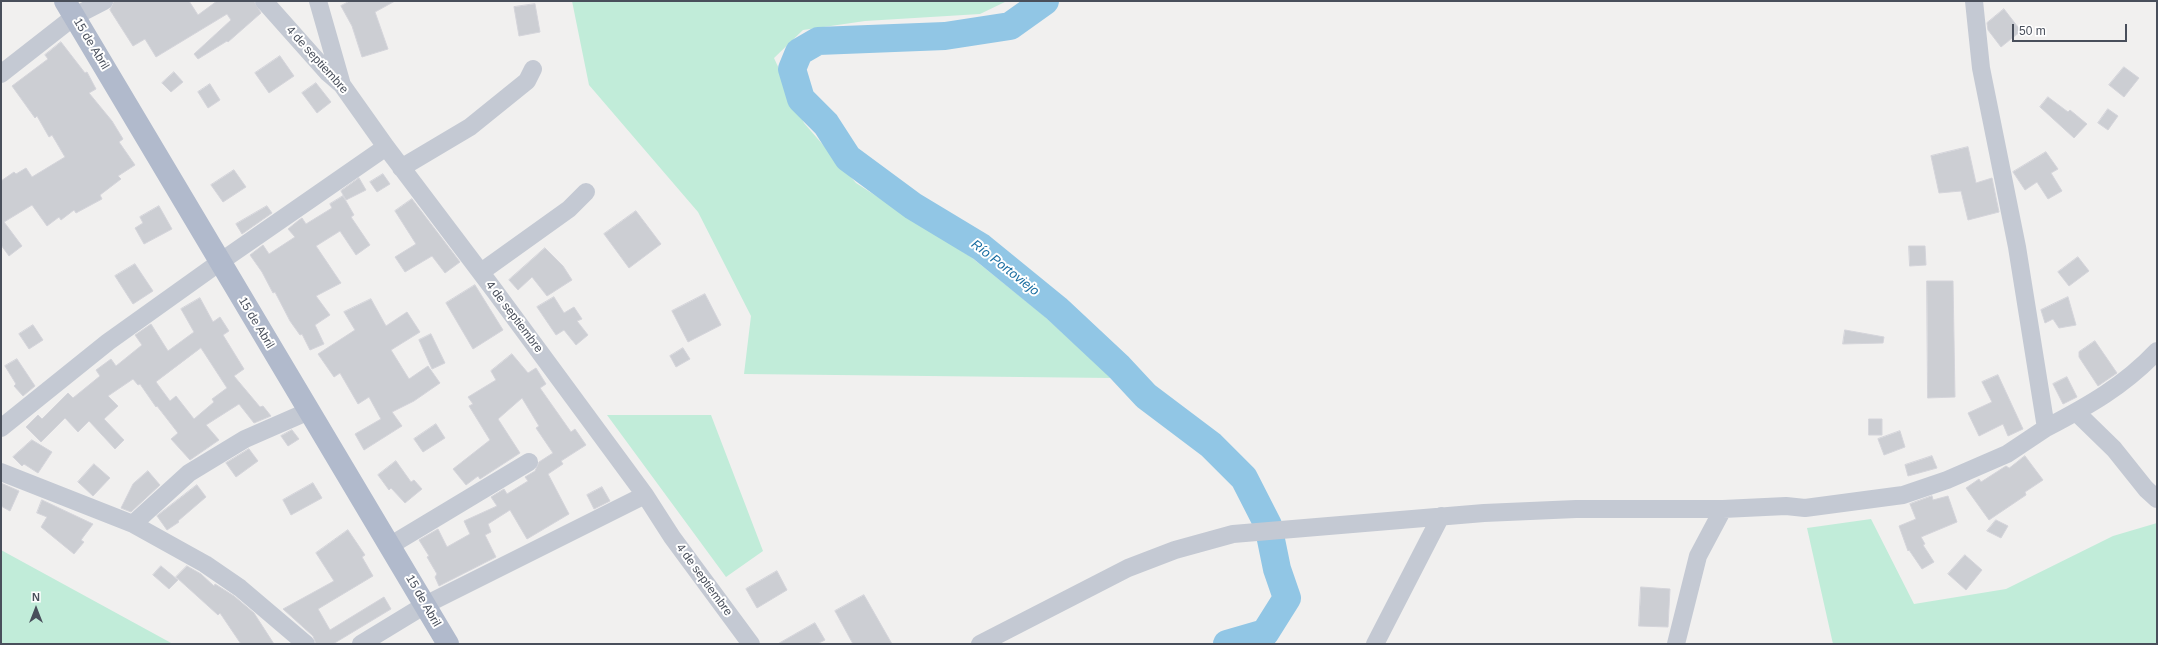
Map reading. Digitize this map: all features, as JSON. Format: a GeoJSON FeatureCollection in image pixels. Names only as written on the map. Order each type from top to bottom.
{"type":"FeatureCollection","features":[{"type":"Feature","properties":{"kind":"main road","name":"15 de Abril"},"geometry":{"type":"LineString","coordinates":[[70,8],[309,411],[391,545],[448,644]]}},
{"type":"Feature","properties":{"kind":"street"},"geometry":{"type":"LineString","coordinates":[[1,74],[70,8],[104,1]]}},
{"type":"Feature","properties":{"kind":"street","name":"4 de septiembre"},"geometry":{"type":"LineString","coordinates":[[264,1],[328,73],[342,85],[401,168],[481,272],[645,494],[672,537],[751,644]]}},
{"type":"Feature","properties":{"kind":"street"},"geometry":{"type":"LineString","coordinates":[[318,1],[342,85]]}},
{"type":"Feature","properties":{"kind":"street"},"geometry":{"type":"LineString","coordinates":[[1974,1],[1981,68],[2017,247],[2046,428]]}},
{"type":"Feature","properties":{"kind":"street"},"geometry":{"type":"LineString","coordinates":[[401,168],[470,127],[527,81],[533,69]]}},
{"type":"Feature","properties":{"kind":"street"},"geometry":{"type":"LineString","coordinates":[[1,428],[108,342],[386,147]]}},
{"type":"Feature","properties":{"kind":"street"},"geometry":{"type":"LineString","coordinates":[[481,272],[569,209],[586,192]]}},
{"type":"Feature","properties":{"kind":"street"},"geometry":{"type":"LineString","coordinates":[[980,644],[1128,568],[1175,550],[1233,534],[1301,530],[1441,516],[1576,509],[1723,510],[1786,506],[1806,508],[1903,495],[1947,480],[2007,454],[2046,428],[2117,388],[2139,370],[2157,351]]}},
{"type":"Feature","properties":{"kind":"street"},"geometry":{"type":"LineString","coordinates":[[132,524],[189,473],[245,439],[309,411]]}},
{"type":"Feature","properties":{"kind":"street"},"geometry":{"type":"LineString","coordinates":[[2076,412],[2114,449],[2146,489],[2157,499]]}},
{"type":"Feature","properties":{"kind":"street"},"geometry":{"type":"LineString","coordinates":[[391,545],[529,462]]}},
{"type":"Feature","properties":{"kind":"street"},"geometry":{"type":"LineString","coordinates":[[1,472],[132,524],[205,564],[240,588],[306,644]]}},
{"type":"Feature","properties":{"kind":"street"},"geometry":{"type":"LineString","coordinates":[[361,644],[425,605],[645,494]]}},
{"type":"Feature","properties":{"kind":"street"},"geometry":{"type":"LineString","coordinates":[[1676,644],[1698,556],[1723,510]]}},
{"type":"Feature","properties":{"kind":"street"},"geometry":{"type":"LineString","coordinates":[[1375,644],[1441,516]]}},
{"type":"Feature","properties":{"kind":"green space"},"geometry":{"type":"Polygon","coordinates":[[[572,1],[1007,1],[980,14],[865,21],[803,30],[774,58],[804,123],[856,183],[971,257],[1043,315],[1112,378],[744,374],[751,316],[698,212],[589,85],[572,1]]]}},
{"type":"Feature","properties":{"kind":"green space"},"geometry":{"type":"Polygon","coordinates":[[[607,415],[711,415],[763,551],[726,577],[607,415]]]}},
{"type":"Feature","properties":{"kind":"green space"},"geometry":{"type":"Polygon","coordinates":[[[1871,519],[1914,604],[2006,589],[2113,536],[2157,523],[2157,644],[1833,644],[1807,528],[1871,519]]]}},
{"type":"Feature","properties":{"kind":"green space"},"geometry":{"type":"Polygon","coordinates":[[[1,550],[173,644],[1,644],[1,550]]]}},
{"type":"Feature","properties":{"kind":"building"},"geometry":{"type":"Polygon","coordinates":[[[114,1],[189,1],[198,15],[217,1],[254,1],[261,13],[228,42],[227,41],[198,59],[194,54],[231,20],[227,14],[156,57],[145,39],[133,46],[110,10],[114,1]]]}},
{"type":"Feature","properties":{"kind":"building"},"geometry":{"type":"Polygon","coordinates":[[[350,1],[395,1],[375,12],[388,49],[362,57],[352,26],[341,6],[350,1]]]}},
{"type":"Feature","properties":{"kind":"building"},"geometry":{"type":"Polygon","coordinates":[[[535,4],[540,32],[519,36],[514,7],[535,4]]]}},
{"type":"Feature","properties":{"kind":"building"},"geometry":{"type":"Polygon","coordinates":[[[2004,9],[2021,31],[2001,47],[1988,30],[1987,23],[2004,9]]]}},
{"type":"Feature","properties":{"kind":"building"},"geometry":{"type":"Polygon","coordinates":[[[61,42],[85,73],[87,72],[96,89],[89,93],[112,121],[123,139],[119,142],[135,165],[118,176],[121,179],[100,195],[102,199],[76,213],[74,210],[61,220],[59,217],[47,226],[32,205],[4,222],[22,246],[9,256],[1,245],[1,181],[14,172],[16,174],[26,168],[32,177],[65,157],[52,135],[49,137],[37,116],[35,118],[12,86],[48,59],[45,55],[61,42]]]}},
{"type":"Feature","properties":{"kind":"building"},"geometry":{"type":"Polygon","coordinates":[[[280,56],[294,76],[269,93],[255,73],[280,56]]]}},
{"type":"Feature","properties":{"kind":"building"},"geometry":{"type":"Polygon","coordinates":[[[2124,67],[2139,78],[2124,97],[2109,85],[2124,67]]]}},
{"type":"Feature","properties":{"kind":"building"},"geometry":{"type":"Polygon","coordinates":[[[174,72],[183,82],[171,92],[162,83],[174,72]]]}},
{"type":"Feature","properties":{"kind":"building"},"geometry":{"type":"Polygon","coordinates":[[[316,83],[331,102],[317,113],[302,93],[316,83]]]}},
{"type":"Feature","properties":{"kind":"building"},"geometry":{"type":"Polygon","coordinates":[[[210,84],[220,100],[208,108],[198,92],[210,84]]]}},
{"type":"Feature","properties":{"kind":"building"},"geometry":{"type":"Polygon","coordinates":[[[2048,97],[2068,112],[2070,110],[2087,124],[2074,138],[2040,107],[2048,97]]]}},
{"type":"Feature","properties":{"kind":"building"},"geometry":{"type":"Polygon","coordinates":[[[2108,109],[2118,116],[2108,130],[2098,123],[2108,109]]]}},
{"type":"Feature","properties":{"kind":"building"},"geometry":{"type":"Polygon","coordinates":[[[1968,147],[1976,183],[1992,178],[1999,212],[1968,220],[1961,191],[1939,193],[1931,156],[1968,147]]]}},
{"type":"Feature","properties":{"kind":"building"},"geometry":{"type":"Polygon","coordinates":[[[2046,152],[2058,169],[2051,173],[2062,191],[2048,199],[2037,182],[2025,190],[2013,172],[2046,152]]]}},
{"type":"Feature","properties":{"kind":"building"},"geometry":{"type":"Polygon","coordinates":[[[234,170],[246,187],[223,202],[211,185],[234,170]]]}},
{"type":"Feature","properties":{"kind":"building"},"geometry":{"type":"Polygon","coordinates":[[[383,174],[390,184],[377,192],[370,182],[383,174]]]}},
{"type":"Feature","properties":{"kind":"building"},"geometry":{"type":"Polygon","coordinates":[[[359,178],[366,190],[346,200],[341,191],[359,178]]]}},
{"type":"Feature","properties":{"kind":"building"},"geometry":{"type":"Polygon","coordinates":[[[343,196],[354,215],[351,217],[370,245],[356,255],[340,231],[316,246],[341,283],[316,296],[330,315],[315,325],[324,344],[310,350],[302,334],[300,335],[290,321],[275,292],[273,293],[262,272],[250,255],[263,245],[269,254],[295,237],[288,229],[299,220],[302,218],[306,224],[332,208],[330,204],[343,196]]]}},
{"type":"Feature","properties":{"kind":"building"},"geometry":{"type":"Polygon","coordinates":[[[412,199],[460,262],[445,273],[432,256],[405,272],[395,257],[416,244],[395,211],[412,199]]]}},
{"type":"Feature","properties":{"kind":"building"},"geometry":{"type":"Polygon","coordinates":[[[159,206],[172,229],[144,244],[135,228],[143,223],[140,217],[159,206]]]}},
{"type":"Feature","properties":{"kind":"building"},"geometry":{"type":"Polygon","coordinates":[[[267,206],[272,213],[242,234],[236,224],[267,206]]]}},
{"type":"Feature","properties":{"kind":"building"},"geometry":{"type":"Polygon","coordinates":[[[636,211],[661,244],[629,268],[604,234],[636,211]]]}},
{"type":"Feature","properties":{"kind":"building"},"geometry":{"type":"Polygon","coordinates":[[[1909,246],[1925,246],[1926,265],[1910,266],[1909,246]]]}},
{"type":"Feature","properties":{"kind":"building"},"geometry":{"type":"Polygon","coordinates":[[[545,248],[563,266],[572,280],[547,296],[532,277],[518,290],[509,280],[545,248]]]}},
{"type":"Feature","properties":{"kind":"building"},"geometry":{"type":"Polygon","coordinates":[[[2078,257],[2089,271],[2069,286],[2058,272],[2078,257]]]}},
{"type":"Feature","properties":{"kind":"building"},"geometry":{"type":"Polygon","coordinates":[[[135,264],[153,291],[133,304],[115,276],[135,264]]]}},
{"type":"Feature","properties":{"kind":"building"},"geometry":{"type":"Polygon","coordinates":[[[1927,281],[1953,281],[1955,397],[1928,398],[1927,281]]]}},
{"type":"Feature","properties":{"kind":"building"},"geometry":{"type":"Polygon","coordinates":[[[475,285],[503,330],[473,349],[446,303],[475,285]]]}},
{"type":"Feature","properties":{"kind":"building"},"geometry":{"type":"Polygon","coordinates":[[[705,294],[721,325],[688,342],[672,311],[705,294]]]}},
{"type":"Feature","properties":{"kind":"building"},"geometry":{"type":"Polygon","coordinates":[[[554,297],[564,313],[574,307],[582,319],[577,321],[588,335],[576,345],[564,330],[556,335],[537,307],[554,297]]]}},
{"type":"Feature","properties":{"kind":"building"},"geometry":{"type":"Polygon","coordinates":[[[2068,297],[2076,325],[2059,328],[2053,319],[2045,323],[2041,310],[2068,297]]]}},
{"type":"Feature","properties":{"kind":"building"},"geometry":{"type":"Polygon","coordinates":[[[200,298],[213,322],[220,317],[229,331],[223,335],[244,369],[234,376],[260,407],[263,406],[271,416],[254,423],[239,404],[206,425],[219,440],[190,460],[171,439],[178,433],[157,406],[156,407],[140,384],[138,385],[133,379],[108,396],[118,406],[104,419],[124,440],[115,449],[89,421],[78,432],[65,418],[41,442],[26,427],[38,415],[42,419],[68,393],[73,398],[100,376],[96,370],[111,359],[116,366],[142,345],[135,335],[151,324],[168,351],[194,332],[181,309],[200,298]],[[201,348],[156,382],[170,401],[176,396],[194,419],[214,402],[212,399],[227,388],[201,348]]]}},
{"type":"Feature","properties":{"kind":"building"},"geometry":{"type":"Polygon","coordinates":[[[371,299],[386,326],[407,312],[420,332],[391,350],[409,379],[428,366],[440,383],[414,401],[392,412],[402,426],[364,450],[355,434],[381,419],[369,397],[358,404],[340,373],[334,377],[318,354],[355,330],[344,312],[371,299]]]}},
{"type":"Feature","properties":{"kind":"building"},"geometry":{"type":"Polygon","coordinates":[[[33,325],[43,340],[29,349],[19,334],[33,325]]]}},
{"type":"Feature","properties":{"kind":"building"},"geometry":{"type":"Polygon","coordinates":[[[1845,330],[1884,337],[1883,343],[1843,344],[1845,330]]]}},
{"type":"Feature","properties":{"kind":"building"},"geometry":{"type":"Polygon","coordinates":[[[431,334],[445,363],[432,369],[419,340],[431,334]]]}},
{"type":"Feature","properties":{"kind":"building"},"geometry":{"type":"Polygon","coordinates":[[[2095,341],[2117,373],[2098,386],[2079,357],[2079,352],[2095,341]]]}},
{"type":"Feature","properties":{"kind":"building"},"geometry":{"type":"Polygon","coordinates":[[[683,348],[690,359],[676,367],[670,356],[683,348]]]}},
{"type":"Feature","properties":{"kind":"building"},"geometry":{"type":"Polygon","coordinates":[[[512,354],[528,373],[536,368],[546,384],[540,388],[571,432],[575,429],[586,445],[561,461],[563,464],[548,474],[569,514],[527,539],[510,510],[488,524],[491,532],[485,535],[496,557],[439,586],[435,577],[437,574],[427,557],[429,556],[419,540],[438,529],[447,547],[470,534],[464,521],[497,506],[491,497],[504,489],[507,494],[528,481],[525,477],[535,471],[539,462],[553,453],[536,428],[539,426],[522,398],[498,419],[520,453],[480,479],[478,476],[466,485],[453,469],[490,440],[469,406],[473,404],[468,397],[496,380],[491,371],[512,354]]]}},
{"type":"Feature","properties":{"kind":"building"},"geometry":{"type":"Polygon","coordinates":[[[17,359],[35,386],[23,396],[14,386],[16,384],[5,366],[17,359]]]}},
{"type":"Feature","properties":{"kind":"building"},"geometry":{"type":"Polygon","coordinates":[[[1998,375],[2023,429],[2008,436],[2003,424],[1979,436],[1968,413],[1992,402],[1982,382],[1998,375]]]}},
{"type":"Feature","properties":{"kind":"building"},"geometry":{"type":"Polygon","coordinates":[[[2067,377],[2077,397],[2063,404],[2053,384],[2067,377]]]}},
{"type":"Feature","properties":{"kind":"building"},"geometry":{"type":"Polygon","coordinates":[[[1869,419],[1882,419],[1882,435],[1869,435],[1869,419]]]}},
{"type":"Feature","properties":{"kind":"building"},"geometry":{"type":"Polygon","coordinates":[[[436,424],[445,438],[423,452],[414,439],[436,424]]]}},
{"type":"Feature","properties":{"kind":"building"},"geometry":{"type":"Polygon","coordinates":[[[292,430],[299,439],[288,446],[281,436],[292,430]]]}},
{"type":"Feature","properties":{"kind":"building"},"geometry":{"type":"Polygon","coordinates":[[[1900,431],[1905,447],[1884,455],[1878,439],[1900,431]]]}},
{"type":"Feature","properties":{"kind":"building"},"geometry":{"type":"Polygon","coordinates":[[[32,440],[52,452],[38,473],[24,464],[22,466],[13,457],[32,440]]]}},
{"type":"Feature","properties":{"kind":"building"},"geometry":{"type":"Polygon","coordinates":[[[249,449],[258,461],[236,477],[226,463],[249,449]]]}},
{"type":"Feature","properties":{"kind":"building"},"geometry":{"type":"Polygon","coordinates":[[[1932,456],[1937,468],[1908,476],[1905,465],[1932,456]]]}},
{"type":"Feature","properties":{"kind":"building"},"geometry":{"type":"Polygon","coordinates":[[[2025,456],[2043,480],[2025,492],[2026,495],[1989,520],[1966,488],[1979,479],[1981,482],[2006,466],[2009,468],[2025,456]]]}},
{"type":"Feature","properties":{"kind":"building"},"geometry":{"type":"Polygon","coordinates":[[[396,461],[411,482],[414,480],[422,489],[405,503],[391,488],[389,490],[378,475],[396,461]]]}},
{"type":"Feature","properties":{"kind":"building"},"geometry":{"type":"Polygon","coordinates":[[[94,464],[110,478],[93,496],[78,482],[94,464]]]}},
{"type":"Feature","properties":{"kind":"building"},"geometry":{"type":"Polygon","coordinates":[[[148,471],[160,485],[131,512],[121,508],[133,484],[148,471]]]}},
{"type":"Feature","properties":{"kind":"building"},"geometry":{"type":"Polygon","coordinates":[[[1,483],[19,491],[10,511],[1,506],[1,483]]]}},
{"type":"Feature","properties":{"kind":"building"},"geometry":{"type":"Polygon","coordinates":[[[313,483],[322,498],[291,515],[283,500],[313,483]]]}},
{"type":"Feature","properties":{"kind":"building"},"geometry":{"type":"Polygon","coordinates":[[[197,485],[206,497],[178,521],[179,522],[167,530],[157,516],[197,485]]]}},
{"type":"Feature","properties":{"kind":"building"},"geometry":{"type":"Polygon","coordinates":[[[602,487],[610,501],[594,509],[587,495],[602,487]]]}},
{"type":"Feature","properties":{"kind":"building"},"geometry":{"type":"Polygon","coordinates":[[[1932,496],[1933,500],[1948,496],[1957,522],[1921,537],[1925,544],[1923,545],[1934,562],[1922,569],[1909,550],[1908,551],[1899,526],[1916,519],[1910,504],[1932,496]]]}},
{"type":"Feature","properties":{"kind":"building"},"geometry":{"type":"Polygon","coordinates":[[[42,500],[93,524],[81,540],[84,542],[74,554],[41,527],[47,517],[37,513],[42,500]]]}},
{"type":"Feature","properties":{"kind":"building"},"geometry":{"type":"Polygon","coordinates":[[[1996,520],[2008,526],[2001,538],[1987,531],[1996,520]]]}},
{"type":"Feature","properties":{"kind":"building"},"geometry":{"type":"Polygon","coordinates":[[[348,530],[365,555],[362,557],[373,576],[318,609],[330,630],[384,597],[391,609],[333,644],[316,644],[313,636],[283,609],[334,581],[316,553],[348,530]]]}},
{"type":"Feature","properties":{"kind":"building"},"geometry":{"type":"Polygon","coordinates":[[[1965,555],[1982,570],[1966,590],[1948,574],[1965,555]]]}},
{"type":"Feature","properties":{"kind":"building"},"geometry":{"type":"Polygon","coordinates":[[[161,566],[178,580],[169,589],[153,575],[161,566]]]}},
{"type":"Feature","properties":{"kind":"building"},"geometry":{"type":"Polygon","coordinates":[[[187,566],[201,574],[214,586],[215,584],[234,596],[254,613],[274,644],[241,644],[220,613],[218,615],[176,577],[187,566]]]}},
{"type":"Feature","properties":{"kind":"building"},"geometry":{"type":"Polygon","coordinates":[[[777,571],[787,590],[757,608],[746,589],[777,571]]]}},
{"type":"Feature","properties":{"kind":"building"},"geometry":{"type":"Polygon","coordinates":[[[1641,587],[1670,589],[1668,627],[1639,626],[1641,587]]]}},
{"type":"Feature","properties":{"kind":"building"},"geometry":{"type":"Polygon","coordinates":[[[864,595],[892,644],[853,644],[835,611],[864,595]]]}},
{"type":"Feature","properties":{"kind":"building"},"geometry":{"type":"Polygon","coordinates":[[[815,623],[825,640],[817,644],[778,644],[815,623]]]}},
{"type":"Feature","properties":{"kind":"waterway","name":"Río Portoviejo"},"geometry":{"type":"LineString","coordinates":[[1045,1],[1010,26],[945,36],[818,41],[799,52],[792,69],[801,99],[826,124],[848,158],[913,206],[981,247],[1057,309],[1119,367],[1146,396],[1211,445],[1244,478],[1268,525],[1277,569],[1287,598],[1265,633],[1227,644]]}}]}
